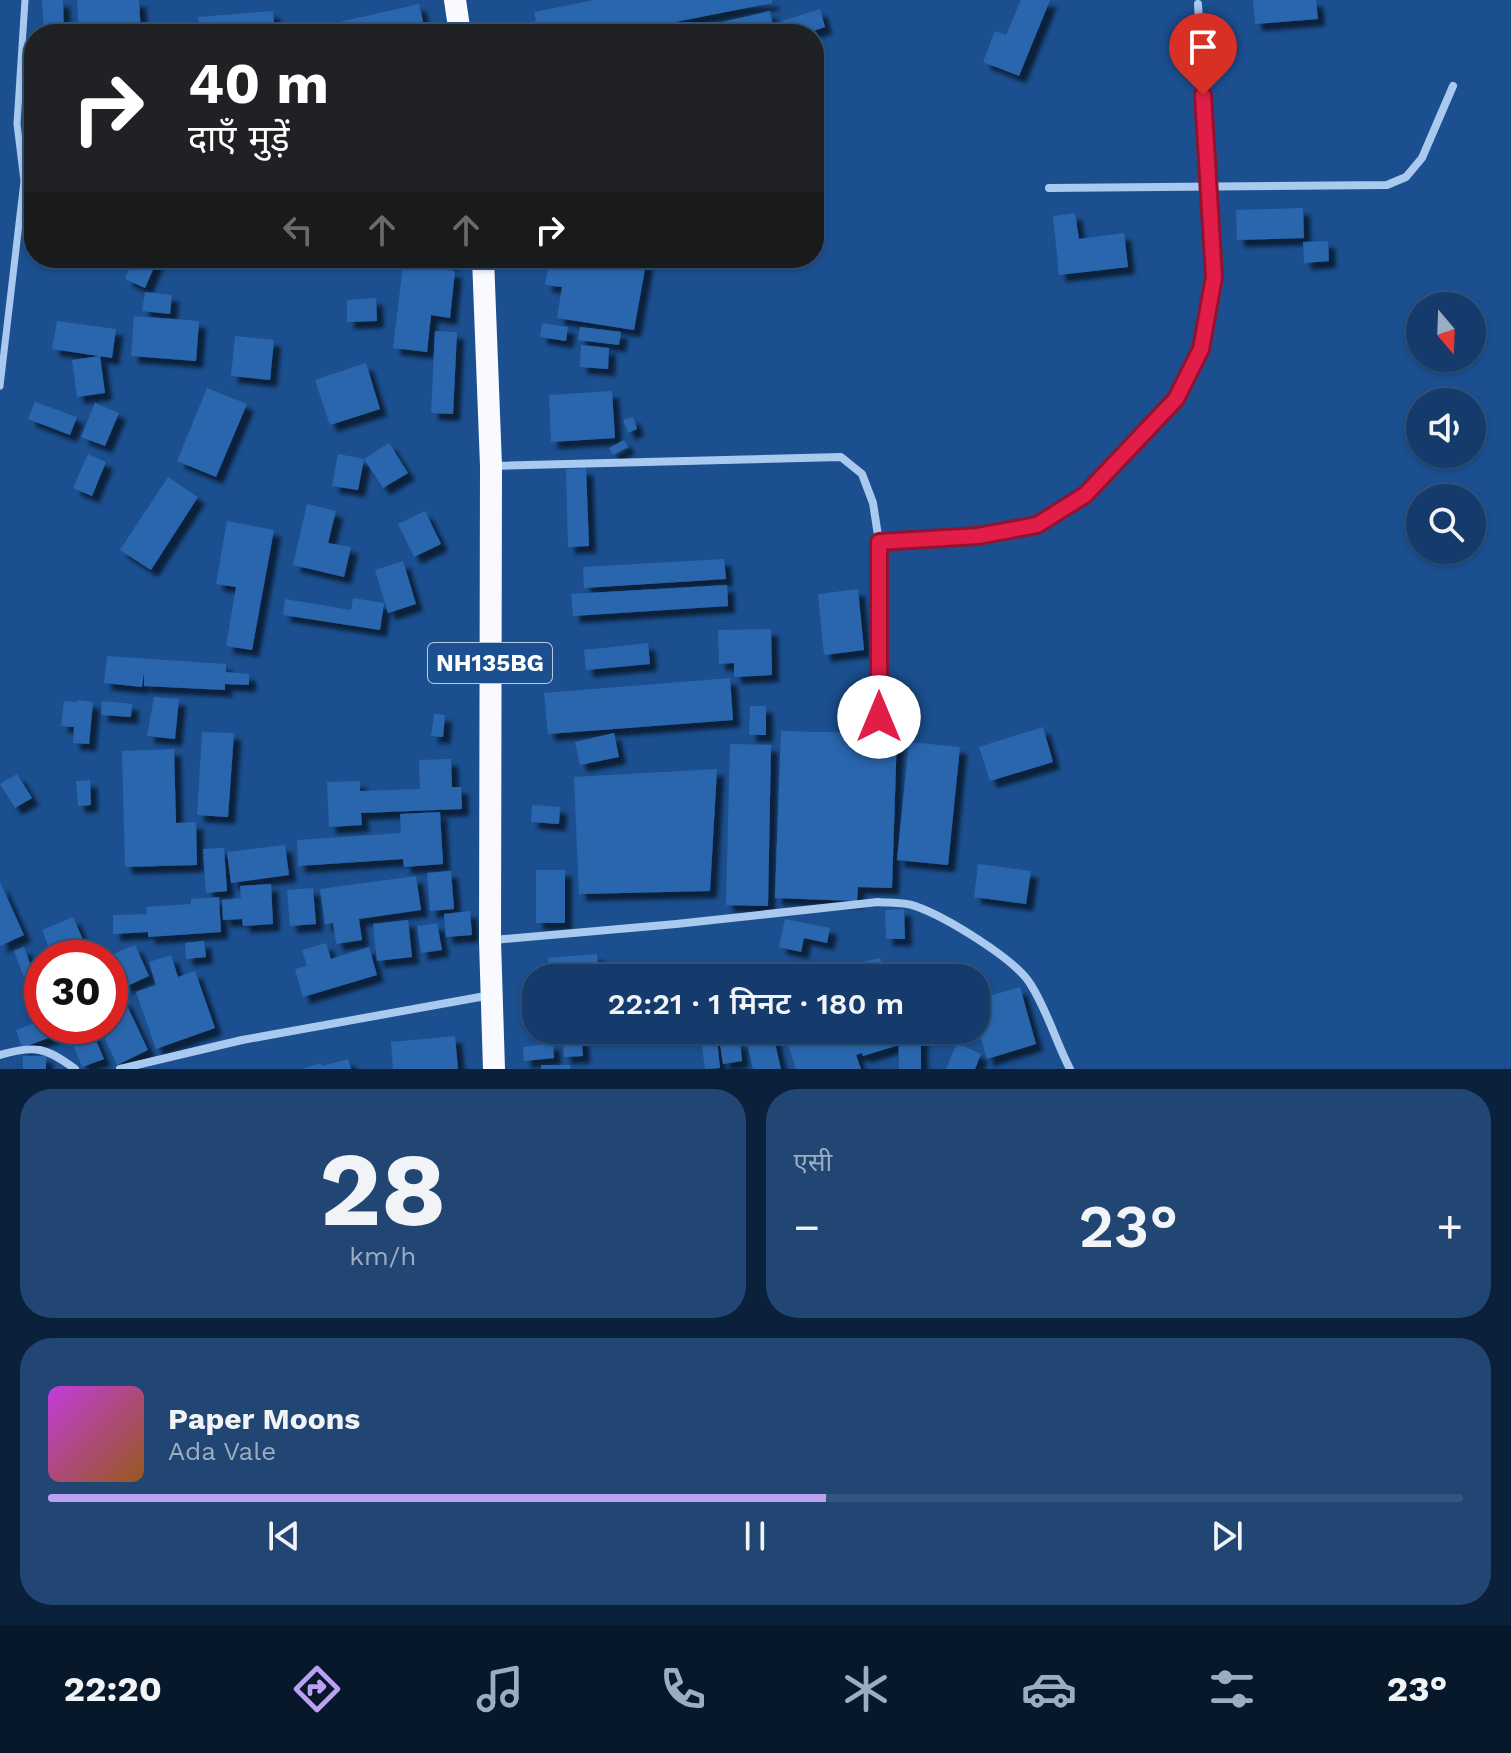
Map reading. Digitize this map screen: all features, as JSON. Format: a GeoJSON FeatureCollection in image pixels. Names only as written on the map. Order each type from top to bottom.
{"type":"FeatureCollection","features":[{"type":"Feature","properties":{"kind":"highway"},"geometry":{"type":"LineString","coordinates":[[455,0],[459,24]]}},
{"type":"Feature","properties":{"kind":"highway","name":"NH135BG"},"geometry":{"type":"LineString","coordinates":[[483,268],[491,466],[490,941],[494,1069]]}},
{"type":"Feature","properties":{"kind":"street"},"geometry":{"type":"LineString","coordinates":[[0,386],[24,181],[17,124],[25,0]]}},
{"type":"Feature","properties":{"kind":"street"},"geometry":{"type":"LineString","coordinates":[[879,542],[978,536],[1037,525],[1085,495],[1176,399],[1201,349],[1214,277],[1198,4]]}},
{"type":"Feature","properties":{"kind":"street"},"geometry":{"type":"LineString","coordinates":[[1049,188],[1387,185],[1406,177],[1422,158],[1453,86]]}},
{"type":"Feature","properties":{"kind":"street"},"geometry":{"type":"LineString","coordinates":[[491,466],[841,457],[862,474],[873,503],[879,542],[879,717]]}},
{"type":"Feature","properties":{"kind":"street"},"geometry":{"type":"LineString","coordinates":[[490,941],[878,902],[912,905],[937,916],[1021,969],[1033,986],[1070,1069]]}},
{"type":"Feature","properties":{"kind":"street"},"geometry":{"type":"LineString","coordinates":[[120,1069],[242,1040],[491,995]]}},
{"type":"Feature","properties":{"kind":"street"},"geometry":{"type":"LineString","coordinates":[[0,1055],[36,1048],[58,1056],[75,1069]]}},
{"type":"Feature","properties":{"kind":"building"},"geometry":{"type":"Polygon","coordinates":[[[42,0],[63,0],[64,24],[43,24],[42,0]]]}},
{"type":"Feature","properties":{"kind":"building"},"geometry":{"type":"Polygon","coordinates":[[[77,0],[139,0],[140,24],[78,24],[77,0]]]}},
{"type":"Feature","properties":{"kind":"building"},"geometry":{"type":"Polygon","coordinates":[[[594,0],[772,0],[772,3],[665,24],[523,24],[536,21],[534,12],[594,0]]]}},
{"type":"Feature","properties":{"kind":"building"},"geometry":{"type":"Polygon","coordinates":[[[1021,0],[1050,0],[1019,76],[983,62],[995,31],[1006,35],[1021,0]]]}},
{"type":"Feature","properties":{"kind":"building"},"geometry":{"type":"Polygon","coordinates":[[[1253,0],[1316,0],[1318,19],[1255,24],[1253,0]]]}},
{"type":"Feature","properties":{"kind":"building"},"geometry":{"type":"Polygon","coordinates":[[[419,4],[424,24],[331,24],[419,4]]]}},
{"type":"Feature","properties":{"kind":"building"},"geometry":{"type":"Polygon","coordinates":[[[820,9],[825,27],[824,24],[783,24],[782,21],[820,9]]]}},
{"type":"Feature","properties":{"kind":"building"},"geometry":{"type":"Polygon","coordinates":[[[273,11],[274,24],[198,24],[198,17],[273,11]]]}},
{"type":"Feature","properties":{"kind":"building"},"geometry":{"type":"Polygon","coordinates":[[[770,11],[773,24],[718,24],[770,11]]]}},
{"type":"Feature","properties":{"kind":"building"},"geometry":{"type":"Polygon","coordinates":[[[1303,208],[1304,238],[1237,240],[1236,210],[1303,208]]]}},
{"type":"Feature","properties":{"kind":"building"},"geometry":{"type":"Polygon","coordinates":[[[1075,213],[1079,239],[1124,233],[1128,267],[1059,275],[1053,216],[1075,213]]]}},
{"type":"Feature","properties":{"kind":"building"},"geometry":{"type":"Polygon","coordinates":[[[1328,241],[1329,261],[1304,263],[1303,242],[1328,241]]]}},
{"type":"Feature","properties":{"kind":"building"},"geometry":{"type":"Polygon","coordinates":[[[130,268],[154,268],[145,288],[125,279],[130,268]]]}},
{"type":"Feature","properties":{"kind":"building"},"geometry":{"type":"Polygon","coordinates":[[[403,268],[455,271],[450,318],[431,315],[427,352],[393,348],[403,268]]]}},
{"type":"Feature","properties":{"kind":"building"},"geometry":{"type":"Polygon","coordinates":[[[548,268],[645,268],[634,330],[557,318],[562,287],[545,285],[548,268]]]}},
{"type":"Feature","properties":{"kind":"building"},"geometry":{"type":"Polygon","coordinates":[[[145,292],[172,295],[170,314],[142,311],[145,292]]]}},
{"type":"Feature","properties":{"kind":"building"},"geometry":{"type":"Polygon","coordinates":[[[376,298],[377,321],[347,322],[347,300],[376,298]]]}},
{"type":"Feature","properties":{"kind":"building"},"geometry":{"type":"Polygon","coordinates":[[[134,316],[199,321],[196,361],[131,356],[134,316]]]}},
{"type":"Feature","properties":{"kind":"building"},"geometry":{"type":"Polygon","coordinates":[[[57,321],[116,329],[112,358],[52,349],[57,321]]]}},
{"type":"Feature","properties":{"kind":"building"},"geometry":{"type":"Polygon","coordinates":[[[542,323],[568,327],[566,341],[540,337],[542,323]]]}},
{"type":"Feature","properties":{"kind":"building"},"geometry":{"type":"Polygon","coordinates":[[[580,327],[621,332],[619,345],[578,340],[580,327]]]}},
{"type":"Feature","properties":{"kind":"building"},"geometry":{"type":"Polygon","coordinates":[[[435,331],[457,332],[453,414],[431,413],[435,331]]]}},
{"type":"Feature","properties":{"kind":"building"},"geometry":{"type":"Polygon","coordinates":[[[235,336],[274,340],[270,380],[231,376],[235,336]]]}},
{"type":"Feature","properties":{"kind":"building"},"geometry":{"type":"Polygon","coordinates":[[[581,345],[609,348],[608,369],[580,367],[581,345]]]}},
{"type":"Feature","properties":{"kind":"building"},"geometry":{"type":"Polygon","coordinates":[[[100,356],[105,393],[77,397],[72,360],[100,356]]]}},
{"type":"Feature","properties":{"kind":"building"},"geometry":{"type":"Polygon","coordinates":[[[366,363],[380,409],[330,425],[315,380],[366,363]]]}},
{"type":"Feature","properties":{"kind":"building"},"geometry":{"type":"Polygon","coordinates":[[[207,388],[247,404],[216,477],[177,461],[207,388]]]}},
{"type":"Feature","properties":{"kind":"building"},"geometry":{"type":"Polygon","coordinates":[[[612,391],[615,438],[551,442],[549,395],[612,391]]]}},
{"type":"Feature","properties":{"kind":"building"},"geometry":{"type":"Polygon","coordinates":[[[35,402],[77,417],[70,435],[28,419],[35,402]]]}},
{"type":"Feature","properties":{"kind":"building"},"geometry":{"type":"Polygon","coordinates":[[[95,403],[119,413],[105,446],[81,437],[95,403]]]}},
{"type":"Feature","properties":{"kind":"building"},"geometry":{"type":"Polygon","coordinates":[[[633,417],[637,429],[628,433],[623,420],[633,417]]]}},
{"type":"Feature","properties":{"kind":"building"},"geometry":{"type":"Polygon","coordinates":[[[624,440],[628,447],[613,455],[609,448],[624,440]]]}},
{"type":"Feature","properties":{"kind":"building"},"geometry":{"type":"Polygon","coordinates":[[[389,443],[408,473],[383,488],[364,459],[389,443]]]}},
{"type":"Feature","properties":{"kind":"building"},"geometry":{"type":"Polygon","coordinates":[[[88,454],[106,462],[92,496],[73,488],[88,454]]]}},
{"type":"Feature","properties":{"kind":"building"},"geometry":{"type":"Polygon","coordinates":[[[338,454],[364,459],[358,490],[332,486],[338,454]]]}},
{"type":"Feature","properties":{"kind":"building"},"geometry":{"type":"Polygon","coordinates":[[[586,468],[589,546],[568,547],[566,469],[586,468]]]}},
{"type":"Feature","properties":{"kind":"building"},"geometry":{"type":"Polygon","coordinates":[[[168,477],[198,497],[151,570],[120,550],[168,477]]]}},
{"type":"Feature","properties":{"kind":"building"},"geometry":{"type":"Polygon","coordinates":[[[307,504],[336,511],[328,543],[351,547],[344,577],[293,565],[307,504]]]}},
{"type":"Feature","properties":{"kind":"building"},"geometry":{"type":"Polygon","coordinates":[[[425,511],[441,544],[414,557],[398,524],[425,511]]]}},
{"type":"Feature","properties":{"kind":"building"},"geometry":{"type":"Polygon","coordinates":[[[227,521],[274,530],[252,650],[226,646],[236,587],[216,584],[227,521]]]}},
{"type":"Feature","properties":{"kind":"building"},"geometry":{"type":"Polygon","coordinates":[[[724,559],[726,579],[584,588],[583,567],[724,559]]]}},
{"type":"Feature","properties":{"kind":"building"},"geometry":{"type":"Polygon","coordinates":[[[403,561],[416,604],[388,613],[375,570],[403,561]]]}},
{"type":"Feature","properties":{"kind":"building"},"geometry":{"type":"Polygon","coordinates":[[[727,585],[728,606],[573,616],[571,594],[727,585]]]}},
{"type":"Feature","properties":{"kind":"building"},"geometry":{"type":"Polygon","coordinates":[[[858,589],[864,650],[824,655],[818,594],[858,589]]]}},
{"type":"Feature","properties":{"kind":"building"},"geometry":{"type":"Polygon","coordinates":[[[353,598],[384,603],[380,630],[283,615],[285,599],[351,610],[353,598]]]}},
{"type":"Feature","properties":{"kind":"building"},"geometry":{"type":"Polygon","coordinates":[[[771,629],[772,675],[734,677],[734,663],[719,664],[718,630],[771,629]]]}},
{"type":"Feature","properties":{"kind":"building"},"geometry":{"type":"Polygon","coordinates":[[[648,643],[650,664],[586,670],[584,650],[648,643]]]}},
{"type":"Feature","properties":{"kind":"building"},"geometry":{"type":"Polygon","coordinates":[[[107,656],[226,664],[226,672],[249,674],[249,685],[225,684],[225,690],[144,686],[144,672],[142,687],[104,683],[107,656]]]}},
{"type":"Feature","properties":{"kind":"building"},"geometry":{"type":"Polygon","coordinates":[[[730,678],[733,720],[548,734],[544,693],[730,678]]]}},
{"type":"Feature","properties":{"kind":"building"},"geometry":{"type":"Polygon","coordinates":[[[154,697],[179,699],[175,739],[147,736],[154,697]]]}},
{"type":"Feature","properties":{"kind":"building"},"geometry":{"type":"Polygon","coordinates":[[[64,701],[93,702],[89,744],[73,743],[74,727],[61,726],[64,701]]]}},
{"type":"Feature","properties":{"kind":"building"},"geometry":{"type":"Polygon","coordinates":[[[102,701],[132,704],[131,717],[101,715],[102,701]]]}},
{"type":"Feature","properties":{"kind":"building"},"geometry":{"type":"Polygon","coordinates":[[[750,706],[766,706],[766,735],[749,735],[750,706]]]}},
{"type":"Feature","properties":{"kind":"building"},"geometry":{"type":"Polygon","coordinates":[[[434,714],[445,715],[443,737],[431,736],[434,714]]]}},
{"type":"Feature","properties":{"kind":"building"},"geometry":{"type":"Polygon","coordinates":[[[1043,727],[1053,762],[990,781],[979,747],[1043,727]]]}},
{"type":"Feature","properties":{"kind":"building"},"geometry":{"type":"Polygon","coordinates":[[[781,731],[897,734],[892,888],[858,887],[857,901],[775,898],[781,731]]]}},
{"type":"Feature","properties":{"kind":"building"},"geometry":{"type":"Polygon","coordinates":[[[202,732],[234,733],[228,817],[197,815],[202,732]]]}},
{"type":"Feature","properties":{"kind":"building"},"geometry":{"type":"Polygon","coordinates":[[[614,733],[619,757],[580,765],[575,742],[614,733]]]}},
{"type":"Feature","properties":{"kind":"building"},"geometry":{"type":"Polygon","coordinates":[[[909,742],[960,747],[948,865],[897,860],[909,742]]]}},
{"type":"Feature","properties":{"kind":"building"},"geometry":{"type":"Polygon","coordinates":[[[730,744],[771,745],[768,906],[726,905],[730,744]]]}},
{"type":"Feature","properties":{"kind":"building"},"geometry":{"type":"Polygon","coordinates":[[[174,749],[176,823],[196,822],[197,865],[125,867],[122,751],[174,749]]]}},
{"type":"Feature","properties":{"kind":"building"},"geometry":{"type":"Polygon","coordinates":[[[451,759],[452,787],[461,787],[462,809],[361,813],[362,825],[329,827],[327,782],[360,781],[360,791],[420,789],[419,760],[451,759]]]}},
{"type":"Feature","properties":{"kind":"building"},"geometry":{"type":"Polygon","coordinates":[[[717,769],[710,891],[579,894],[574,777],[717,769]]]}},
{"type":"Feature","properties":{"kind":"building"},"geometry":{"type":"Polygon","coordinates":[[[17,774],[32,798],[15,808],[0,784],[17,774]]]}},
{"type":"Feature","properties":{"kind":"building"},"geometry":{"type":"Polygon","coordinates":[[[90,780],[91,805],[78,806],[76,781],[90,780]]]}},
{"type":"Feature","properties":{"kind":"building"},"geometry":{"type":"Polygon","coordinates":[[[532,805],[560,807],[559,824],[531,822],[532,805]]]}},
{"type":"Feature","properties":{"kind":"building"},"geometry":{"type":"Polygon","coordinates":[[[440,812],[443,864],[404,867],[403,859],[298,866],[297,840],[401,833],[400,814],[440,812]]]}},
{"type":"Feature","properties":{"kind":"building"},"geometry":{"type":"Polygon","coordinates":[[[285,845],[289,875],[231,883],[227,852],[285,845]]]}},
{"type":"Feature","properties":{"kind":"building"},"geometry":{"type":"Polygon","coordinates":[[[224,848],[227,891],[206,893],[203,849],[224,848]]]}},
{"type":"Feature","properties":{"kind":"building"},"geometry":{"type":"Polygon","coordinates":[[[978,864],[1031,871],[1026,904],[974,897],[978,864]]]}},
{"type":"Feature","properties":{"kind":"building"},"geometry":{"type":"Polygon","coordinates":[[[536,870],[565,870],[565,923],[536,923],[536,870]]]}},
{"type":"Feature","properties":{"kind":"building"},"geometry":{"type":"Polygon","coordinates":[[[451,871],[454,909],[430,911],[427,873],[451,871]]]}},
{"type":"Feature","properties":{"kind":"building"},"geometry":{"type":"Polygon","coordinates":[[[416,876],[421,910],[359,919],[362,940],[336,944],[333,923],[325,924],[320,889],[416,876]]]}},
{"type":"Feature","properties":{"kind":"building"},"geometry":{"type":"Polygon","coordinates":[[[0,882],[24,935],[0,946],[0,882]]]}},
{"type":"Feature","properties":{"kind":"building"},"geometry":{"type":"Polygon","coordinates":[[[271,884],[273,924],[243,926],[242,919],[223,920],[222,900],[241,898],[240,886],[271,884]]]}},
{"type":"Feature","properties":{"kind":"building"},"geometry":{"type":"Polygon","coordinates":[[[313,888],[316,924],[290,926],[287,890],[313,888]]]}},
{"type":"Feature","properties":{"kind":"building"},"geometry":{"type":"Polygon","coordinates":[[[219,897],[221,932],[148,937],[148,932],[113,934],[113,915],[147,914],[146,907],[191,904],[191,899],[219,897]]]}},
{"type":"Feature","properties":{"kind":"building"},"geometry":{"type":"Polygon","coordinates":[[[904,909],[905,939],[886,939],[885,910],[904,909]]]}},
{"type":"Feature","properties":{"kind":"building"},"geometry":{"type":"Polygon","coordinates":[[[470,911],[472,935],[446,937],[444,914],[470,911]]]}},
{"type":"Feature","properties":{"kind":"building"},"geometry":{"type":"Polygon","coordinates":[[[73,917],[83,940],[46,940],[42,930],[73,917]]]}},
{"type":"Feature","properties":{"kind":"building"},"geometry":{"type":"Polygon","coordinates":[[[785,919],[830,928],[827,943],[804,938],[801,952],[779,947],[785,919]]]}},
{"type":"Feature","properties":{"kind":"building"},"geometry":{"type":"Polygon","coordinates":[[[408,920],[412,957],[377,961],[373,924],[408,920]]]}},
{"type":"Feature","properties":{"kind":"building"},"geometry":{"type":"Polygon","coordinates":[[[437,923],[442,950],[421,953],[417,926],[437,923]]]}},
{"type":"Feature","properties":{"kind":"building"},"geometry":{"type":"Polygon","coordinates":[[[204,941],[206,957],[186,959],[185,943],[204,941]]]}},
{"type":"Feature","properties":{"kind":"building"},"geometry":{"type":"Polygon","coordinates":[[[326,943],[331,959],[369,947],[377,975],[303,997],[295,969],[307,966],[302,950],[326,943]]]}},
{"type":"Feature","properties":{"kind":"building"},"geometry":{"type":"Polygon","coordinates":[[[135,945],[149,976],[128,986],[128,948],[135,945]]]}},
{"type":"Feature","properties":{"kind":"building"},"geometry":{"type":"Polygon","coordinates":[[[24,947],[24,978],[14,951],[24,947]]]}},
{"type":"Feature","properties":{"kind":"building"},"geometry":{"type":"Polygon","coordinates":[[[597,954],[597,964],[549,964],[548,958],[597,954]]]}},
{"type":"Feature","properties":{"kind":"building"},"geometry":{"type":"Polygon","coordinates":[[[171,955],[178,977],[195,971],[215,1028],[156,1049],[136,992],[156,985],[149,962],[171,955]]]}},
{"type":"Feature","properties":{"kind":"building"},"geometry":{"type":"Polygon","coordinates":[[[880,958],[882,964],[858,964],[880,958]]]}},
{"type":"Feature","properties":{"kind":"building"},"geometry":{"type":"Polygon","coordinates":[[[1020,987],[1036,1044],[987,1059],[983,1044],[990,1044],[990,996],[1020,987]]]}},
{"type":"Feature","properties":{"kind":"building"},"geometry":{"type":"Polygon","coordinates":[[[128,1008],[148,1050],[117,1065],[107,1044],[128,1044],[128,1008]]]}},
{"type":"Feature","properties":{"kind":"building"},"geometry":{"type":"Polygon","coordinates":[[[24,1027],[24,1044],[32,1044],[22,1048],[16,1030],[24,1027]]]}},
{"type":"Feature","properties":{"kind":"building"},"geometry":{"type":"Polygon","coordinates":[[[455,1036],[458,1069],[393,1069],[391,1042],[455,1036]]]}},
{"type":"Feature","properties":{"kind":"building"},"geometry":{"type":"Polygon","coordinates":[[[72,1044],[98,1044],[104,1059],[82,1067],[72,1044]]]}},
{"type":"Feature","properties":{"kind":"building"},"geometry":{"type":"Polygon","coordinates":[[[553,1044],[554,1058],[524,1061],[523,1047],[553,1044]]]}},
{"type":"Feature","properties":{"kind":"building"},"geometry":{"type":"Polygon","coordinates":[[[563,1044],[582,1044],[583,1056],[564,1057],[563,1044]]]}},
{"type":"Feature","properties":{"kind":"building"},"geometry":{"type":"Polygon","coordinates":[[[702,1044],[717,1044],[720,1068],[705,1069],[702,1044]]]}},
{"type":"Feature","properties":{"kind":"building"},"geometry":{"type":"Polygon","coordinates":[[[720,1044],[740,1044],[742,1061],[723,1064],[720,1044]]]}},
{"type":"Feature","properties":{"kind":"building"},"geometry":{"type":"Polygon","coordinates":[[[747,1044],[775,1044],[781,1069],[753,1069],[747,1044]]]}},
{"type":"Feature","properties":{"kind":"building"},"geometry":{"type":"Polygon","coordinates":[[[788,1044],[899,1045],[863,1056],[862,1053],[856,1055],[861,1069],[796,1069],[788,1044]]]}},
{"type":"Feature","properties":{"kind":"building"},"geometry":{"type":"Polygon","coordinates":[[[898,1044],[921,1044],[921,1069],[899,1069],[898,1044]]]}},
{"type":"Feature","properties":{"kind":"building"},"geometry":{"type":"Polygon","coordinates":[[[957,1044],[981,1054],[975,1069],[946,1069],[957,1044]]]}},
{"type":"Feature","properties":{"kind":"building"},"geometry":{"type":"Polygon","coordinates":[[[23,1056],[46,1056],[46,1069],[23,1069],[23,1056]]]}},
{"type":"Feature","properties":{"kind":"building"},"geometry":{"type":"Polygon","coordinates":[[[348,1059],[351,1069],[302,1069],[321,1063],[322,1066],[348,1059]]]}},
{"type":"Feature","properties":{"kind":"building"},"geometry":{"type":"Polygon","coordinates":[[[541,1065],[570,1065],[570,1069],[541,1069],[541,1065]]]}},
{"type":"Feature","properties":{"kind":"route"},"geometry":{"type":"LineString","coordinates":[[879,717],[879,542],[978,536],[1037,525],[1085,495],[1176,399],[1201,349],[1214,277],[1203,95]]}}]}
